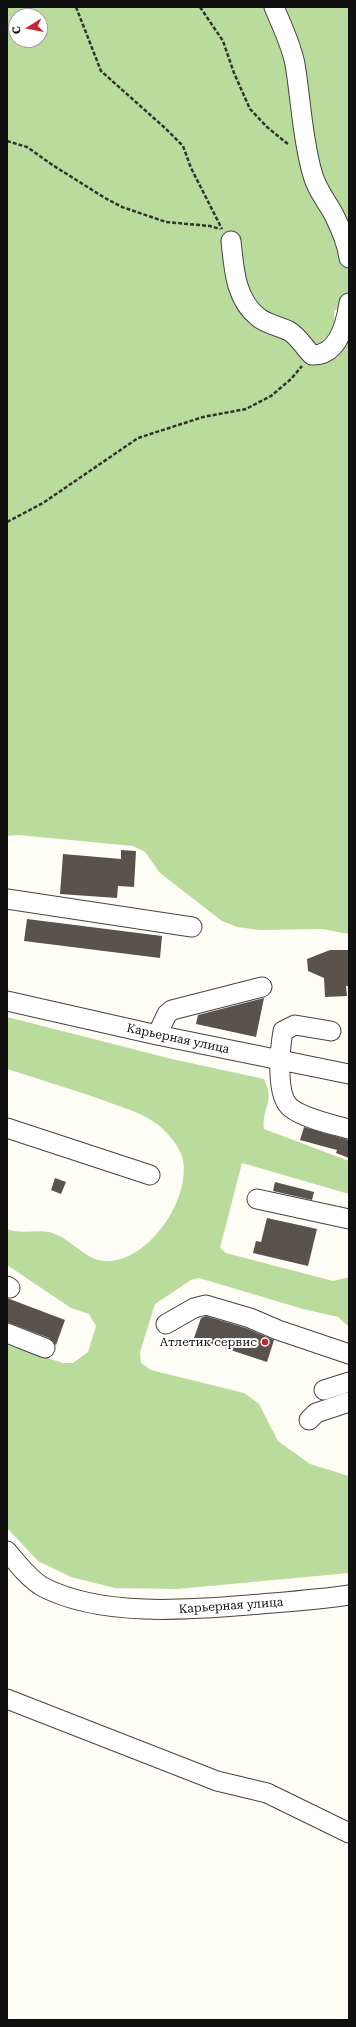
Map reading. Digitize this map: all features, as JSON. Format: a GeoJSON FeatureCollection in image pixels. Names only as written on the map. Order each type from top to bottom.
{"type":"FeatureCollection","features":[{"type":"Feature","properties":{"kind":"street"},"geometry":{"type":"LineString","coordinates":[[274,7],[291,46],[295,64],[306,148],[317,189],[334,214],[347,242],[349,258]]}},
{"type":"Feature","properties":{"kind":"street"},"geometry":{"type":"LineString","coordinates":[[226,236],[235,276],[244,300],[258,317],[288,331],[297,337],[312,354],[320,355],[328,351],[347,323],[349,303]]}},
{"type":"Feature","properties":{"kind":"street"},"geometry":{"type":"LineString","coordinates":[[7,899],[192,927]]}},
{"type":"Feature","properties":{"kind":"street"},"geometry":{"type":"LineString","coordinates":[[157,1035],[167,1014],[172,1010],[262,986]]}},
{"type":"Feature","properties":{"kind":"street","name":"Карьерная улица"},"geometry":{"type":"LineString","coordinates":[[7,1001],[157,1035],[349,1074]]}},
{"type":"Feature","properties":{"kind":"street"},"geometry":{"type":"LineString","coordinates":[[331,1031],[295,1025],[283,1031],[279,1060],[281,1095],[290,1108],[308,1116],[349,1129]]}},
{"type":"Feature","properties":{"kind":"street"},"geometry":{"type":"LineString","coordinates":[[7,1128],[150,1174]]}},
{"type":"Feature","properties":{"kind":"street"},"geometry":{"type":"LineString","coordinates":[[257,1199],[349,1219]]}},
{"type":"Feature","properties":{"kind":"street"},"geometry":{"type":"LineString","coordinates":[[166,1324],[194,1308],[206,1305],[250,1318],[278,1330],[349,1354]]}},
{"type":"Feature","properties":{"kind":"street"},"geometry":{"type":"LineString","coordinates":[[7,1333],[45,1348]]}},
{"type":"Feature","properties":{"kind":"street"},"geometry":{"type":"LineString","coordinates":[[324,1390],[349,1382]]}},
{"type":"Feature","properties":{"kind":"street"},"geometry":{"type":"LineString","coordinates":[[309,1420],[316,1413],[349,1402]]}},
{"type":"Feature","properties":{"kind":"street","name":"Карьерная улица"},"geometry":{"type":"LineString","coordinates":[[7,1551],[19,1566],[42,1586],[68,1597],[113,1606],[179,1610],[349,1595]]}},
{"type":"Feature","properties":{"kind":"street"},"geometry":{"type":"LineString","coordinates":[[7,1699],[217,1781],[267,1793],[349,1833]]}},
{"type":"Feature","properties":{"kind":"path"},"geometry":{"type":"LineString","coordinates":[[76,7],[100,71],[165,128],[183,146],[191,168],[226,236]]}},
{"type":"Feature","properties":{"kind":"path"},"geometry":{"type":"LineString","coordinates":[[200,7],[223,41],[250,109],[267,127],[290,147]]}},
{"type":"Feature","properties":{"kind":"path"},"geometry":{"type":"LineString","coordinates":[[7,141],[27,147],[67,174],[122,207],[166,222],[210,226],[226,236]]}},
{"type":"Feature","properties":{"kind":"path"},"geometry":{"type":"LineString","coordinates":[[7,522],[43,503],[138,438],[203,417],[246,409],[271,396],[291,379],[312,354]]}},
{"type":"Feature","properties":{"kind":"green space"},"geometry":{"type":"Polygon","coordinates":[[[7,7],[349,7],[349,304],[344,304],[334,311],[335,328],[349,334],[349,934],[322,929],[260,930],[237,927],[222,921],[160,873],[145,852],[133,846],[18,835],[7,836],[7,7]]]}},
{"type":"Feature","properties":{"kind":"green space"},"geometry":{"type":"Polygon","coordinates":[[[7,1017],[172,1059],[264,1079],[269,1094],[264,1116],[264,1129],[349,1161],[349,1194],[242,1163],[220,1248],[226,1253],[333,1281],[349,1277],[349,1327],[338,1317],[303,1309],[199,1278],[191,1280],[155,1304],[140,1352],[141,1363],[151,1370],[244,1393],[259,1404],[278,1441],[310,1464],[349,1476],[349,1573],[177,1589],[115,1588],[71,1577],[38,1561],[7,1528],[7,1345],[63,1363],[73,1363],[88,1352],[96,1326],[89,1314],[71,1308],[7,1265],[7,1229],[13,1231],[50,1232],[62,1237],[94,1259],[102,1261],[110,1261],[125,1257],[140,1249],[153,1238],[164,1224],[174,1208],[184,1175],[183,1160],[173,1140],[165,1131],[151,1120],[121,1106],[7,1069],[7,1017]]]}},
{"type":"Feature","properties":{"kind":"building"},"geometry":{"type":"Polygon","coordinates":[[[121,850],[136,851],[134,887],[118,886],[117,898],[60,894],[63,854],[121,859],[121,850]]]}},
{"type":"Feature","properties":{"kind":"building"},"geometry":{"type":"Polygon","coordinates":[[[27,919],[162,936],[160,958],[24,941],[27,919]]]}},
{"type":"Feature","properties":{"kind":"building"},"geometry":{"type":"Polygon","coordinates":[[[330,950],[349,950],[349,986],[346,986],[347,996],[325,997],[324,978],[308,971],[307,959],[330,950]]]}},
{"type":"Feature","properties":{"kind":"building"},"geometry":{"type":"Polygon","coordinates":[[[264,998],[256,1037],[196,1024],[198,1015],[264,998]]]}},
{"type":"Feature","properties":{"kind":"building"},"geometry":{"type":"Polygon","coordinates":[[[304,1127],[349,1140],[349,1158],[336,1153],[337,1150],[300,1140],[304,1127]]]}},
{"type":"Feature","properties":{"kind":"building"},"geometry":{"type":"Polygon","coordinates":[[[55,1178],[66,1182],[61,1194],[51,1190],[55,1178]]]}},
{"type":"Feature","properties":{"kind":"building"},"geometry":{"type":"Polygon","coordinates":[[[275,1182],[314,1192],[312,1200],[273,1191],[275,1182]]]}},
{"type":"Feature","properties":{"kind":"building"},"geometry":{"type":"Polygon","coordinates":[[[267,1218],[317,1229],[308,1266],[253,1253],[256,1241],[261,1242],[267,1218]]]}},
{"type":"Feature","properties":{"kind":"building"},"geometry":{"type":"Polygon","coordinates":[[[7,1298],[65,1320],[56,1345],[49,1338],[7,1322],[7,1298]]]}},
{"type":"Feature","properties":{"kind":"building"},"geometry":{"type":"Polygon","coordinates":[[[206,1316],[246,1328],[274,1340],[267,1362],[194,1338],[201,1318],[206,1316]]]}},
{"type":"Feature","properties":{"kind":"place","name":"Атлетик сервис"},"geometry":{"type":"Point","coordinates":[265,1342]}}]}
